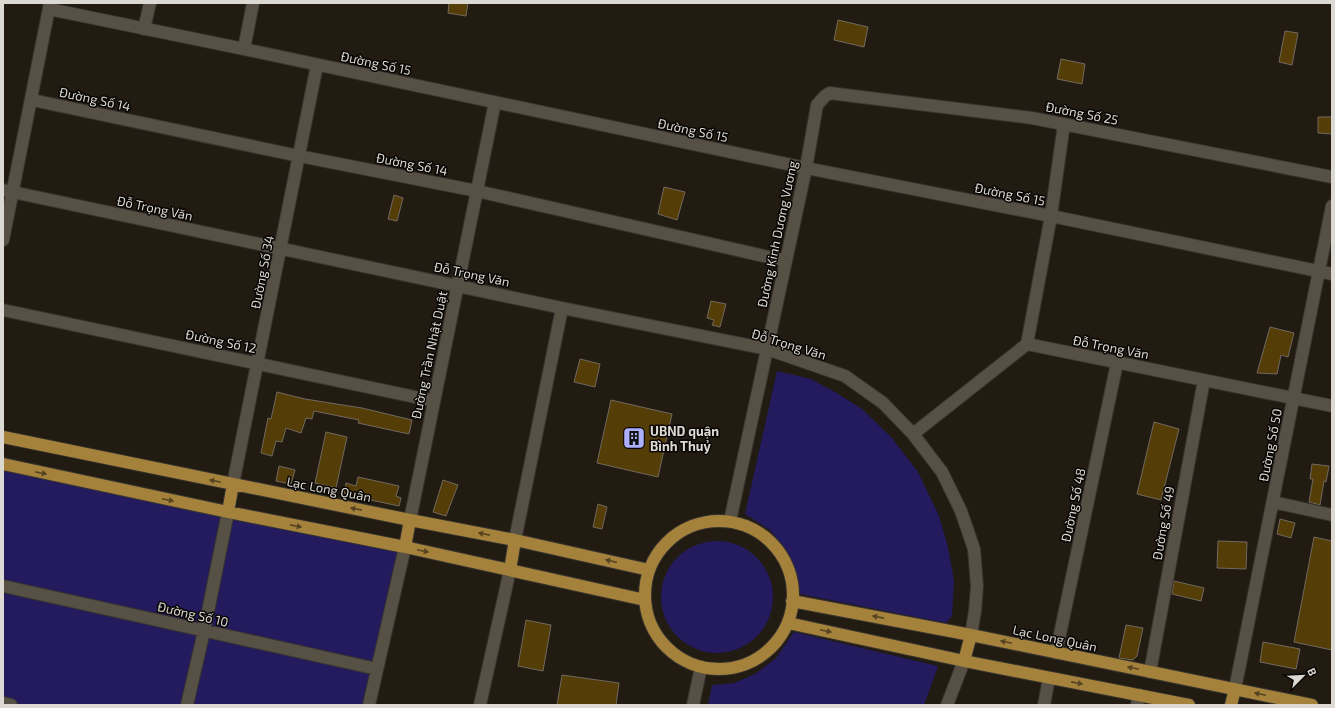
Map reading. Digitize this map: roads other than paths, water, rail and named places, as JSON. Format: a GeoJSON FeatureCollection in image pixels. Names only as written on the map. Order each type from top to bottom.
{"type":"FeatureCollection","features":[{"type":"Feature","properties":{"kind":"main road","name":"Lạc Long Quân"},"geometry":{"type":"LineString","coordinates":[[3,437],[515,540],[649,570]]}},
{"type":"Feature","properties":{"kind":"main road"},"geometry":{"type":"LineString","coordinates":[[3,464],[228,512],[405,547],[645,600]]}},
{"type":"Feature","properties":{"kind":"main road"},"geometry":{"type":"LineString","coordinates":[[228,512],[233,484]]}},
{"type":"Feature","properties":{"kind":"main road"},"geometry":{"type":"LineString","coordinates":[[405,547],[410,520]]}},
{"type":"Feature","properties":{"kind":"main road"},"geometry":{"type":"LineString","coordinates":[[710,521],[730,521],[751,528],[769,541],[783,558],[791,579],[792,601],[788,623],[780,637],[771,647],[751,662],[726,668],[701,666],[680,658],[662,642],[650,622],[645,600],[649,570],[658,551],[672,536],[690,526],[710,521]]}},
{"type":"Feature","properties":{"kind":"main road"},"geometry":{"type":"LineString","coordinates":[[510,570],[515,540]]}},
{"type":"Feature","properties":{"kind":"main road","name":"Lạc Long Quân"},"geometry":{"type":"LineString","coordinates":[[792,601],[971,635],[1312,705]]}},
{"type":"Feature","properties":{"kind":"main road"},"geometry":{"type":"LineString","coordinates":[[788,623],[1049,678],[1138,700],[1189,705]]}},
{"type":"Feature","properties":{"kind":"main road"},"geometry":{"type":"LineString","coordinates":[[964,661],[971,635]]}},
{"type":"Feature","properties":{"kind":"main road"},"geometry":{"type":"LineString","coordinates":[[1231,705],[1236,689]]}},
{"type":"Feature","properties":{"kind":"street"},"geometry":{"type":"LineString","coordinates":[[144,29],[150,3]]}},
{"type":"Feature","properties":{"kind":"street"},"geometry":{"type":"LineString","coordinates":[[244,49],[253,3]]}},
{"type":"Feature","properties":{"kind":"street"},"geometry":{"type":"LineString","coordinates":[[3,240],[8,191],[32,100],[50,6]]}},
{"type":"Feature","properties":{"kind":"street","name":"Đường Số 15"},"geometry":{"type":"LineString","coordinates":[[50,6],[144,29],[806,168],[1051,216],[1332,274]]}},
{"type":"Feature","properties":{"kind":"street","name":"Đường Số 34"},"geometry":{"type":"LineString","coordinates":[[233,484],[317,65]]}},
{"type":"Feature","properties":{"kind":"street","name":"Đường Số 25"},"geometry":{"type":"LineString","coordinates":[[824,96],[830,93],[844,94],[1032,118],[1332,177]]}},
{"type":"Feature","properties":{"kind":"street","name":"Đường Kinh Dương Vương"},"geometry":{"type":"LineString","coordinates":[[730,521],[806,168],[817,105],[824,96]]}},
{"type":"Feature","properties":{"kind":"street","name":"Đường Số 14"},"geometry":{"type":"LineString","coordinates":[[32,100],[299,156],[477,191],[786,260]]}},
{"type":"Feature","properties":{"kind":"street","name":"Đường Trần Nhật Duật"},"geometry":{"type":"LineString","coordinates":[[410,520],[495,102]]}},
{"type":"Feature","properties":{"kind":"street"},"geometry":{"type":"LineString","coordinates":[[913,434],[1027,344],[1051,216],[1064,124]]}},
{"type":"Feature","properties":{"kind":"street","name":"Đỗ Trọng Văn"},"geometry":{"type":"LineString","coordinates":[[8,191],[562,308],[767,349],[845,376],[883,403],[913,434],[942,472],[961,511],[974,549],[977,586],[971,635]]}},
{"type":"Feature","properties":{"kind":"street","name":"Đường Số 50"},"geometry":{"type":"LineString","coordinates":[[1236,689],[1332,206]]}},
{"type":"Feature","properties":{"kind":"street"},"geometry":{"type":"LineString","coordinates":[[515,540],[562,308]]}},
{"type":"Feature","properties":{"kind":"street","name":"Đường Số 12"},"geometry":{"type":"LineString","coordinates":[[3,310],[434,401]]}},
{"type":"Feature","properties":{"kind":"street","name":"Đỗ Trọng Văn"},"geometry":{"type":"LineString","coordinates":[[1027,344],[1332,406]]}},
{"type":"Feature","properties":{"kind":"street","name":"Đường Số 48"},"geometry":{"type":"LineString","coordinates":[[1056,653],[1117,363]]}},
{"type":"Feature","properties":{"kind":"street","name":"Đường Số 49"},"geometry":{"type":"LineString","coordinates":[[1150,672],[1204,380]]}},
{"type":"Feature","properties":{"kind":"street"},"geometry":{"type":"LineString","coordinates":[[1273,502],[1332,515]]}},
{"type":"Feature","properties":{"kind":"street"},"geometry":{"type":"LineString","coordinates":[[187,705],[204,631],[228,512]]}},
{"type":"Feature","properties":{"kind":"street"},"geometry":{"type":"LineString","coordinates":[[369,705],[405,547]]}},
{"type":"Feature","properties":{"kind":"street"},"geometry":{"type":"LineString","coordinates":[[480,705],[510,570]]}},
{"type":"Feature","properties":{"kind":"street","name":"Đường Số 10"},"geometry":{"type":"LineString","coordinates":[[3,586],[376,669]]}},
{"type":"Feature","properties":{"kind":"street"},"geometry":{"type":"LineString","coordinates":[[947,705],[964,661]]}},
{"type":"Feature","properties":{"kind":"street"},"geometry":{"type":"LineString","coordinates":[[693,705],[701,666]]}},
{"type":"Feature","properties":{"kind":"street"},"geometry":{"type":"LineString","coordinates":[[1044,705],[1049,678]]}},
{"type":"Feature","properties":{"kind":"street"},"geometry":{"type":"LineString","coordinates":[[3,703],[11,705]]}},
{"type":"Feature","properties":{"kind":"place","name":"UBND quận Bình Thuỷ"},"geometry":{"type":"Point","coordinates":[634,438]}}]}
